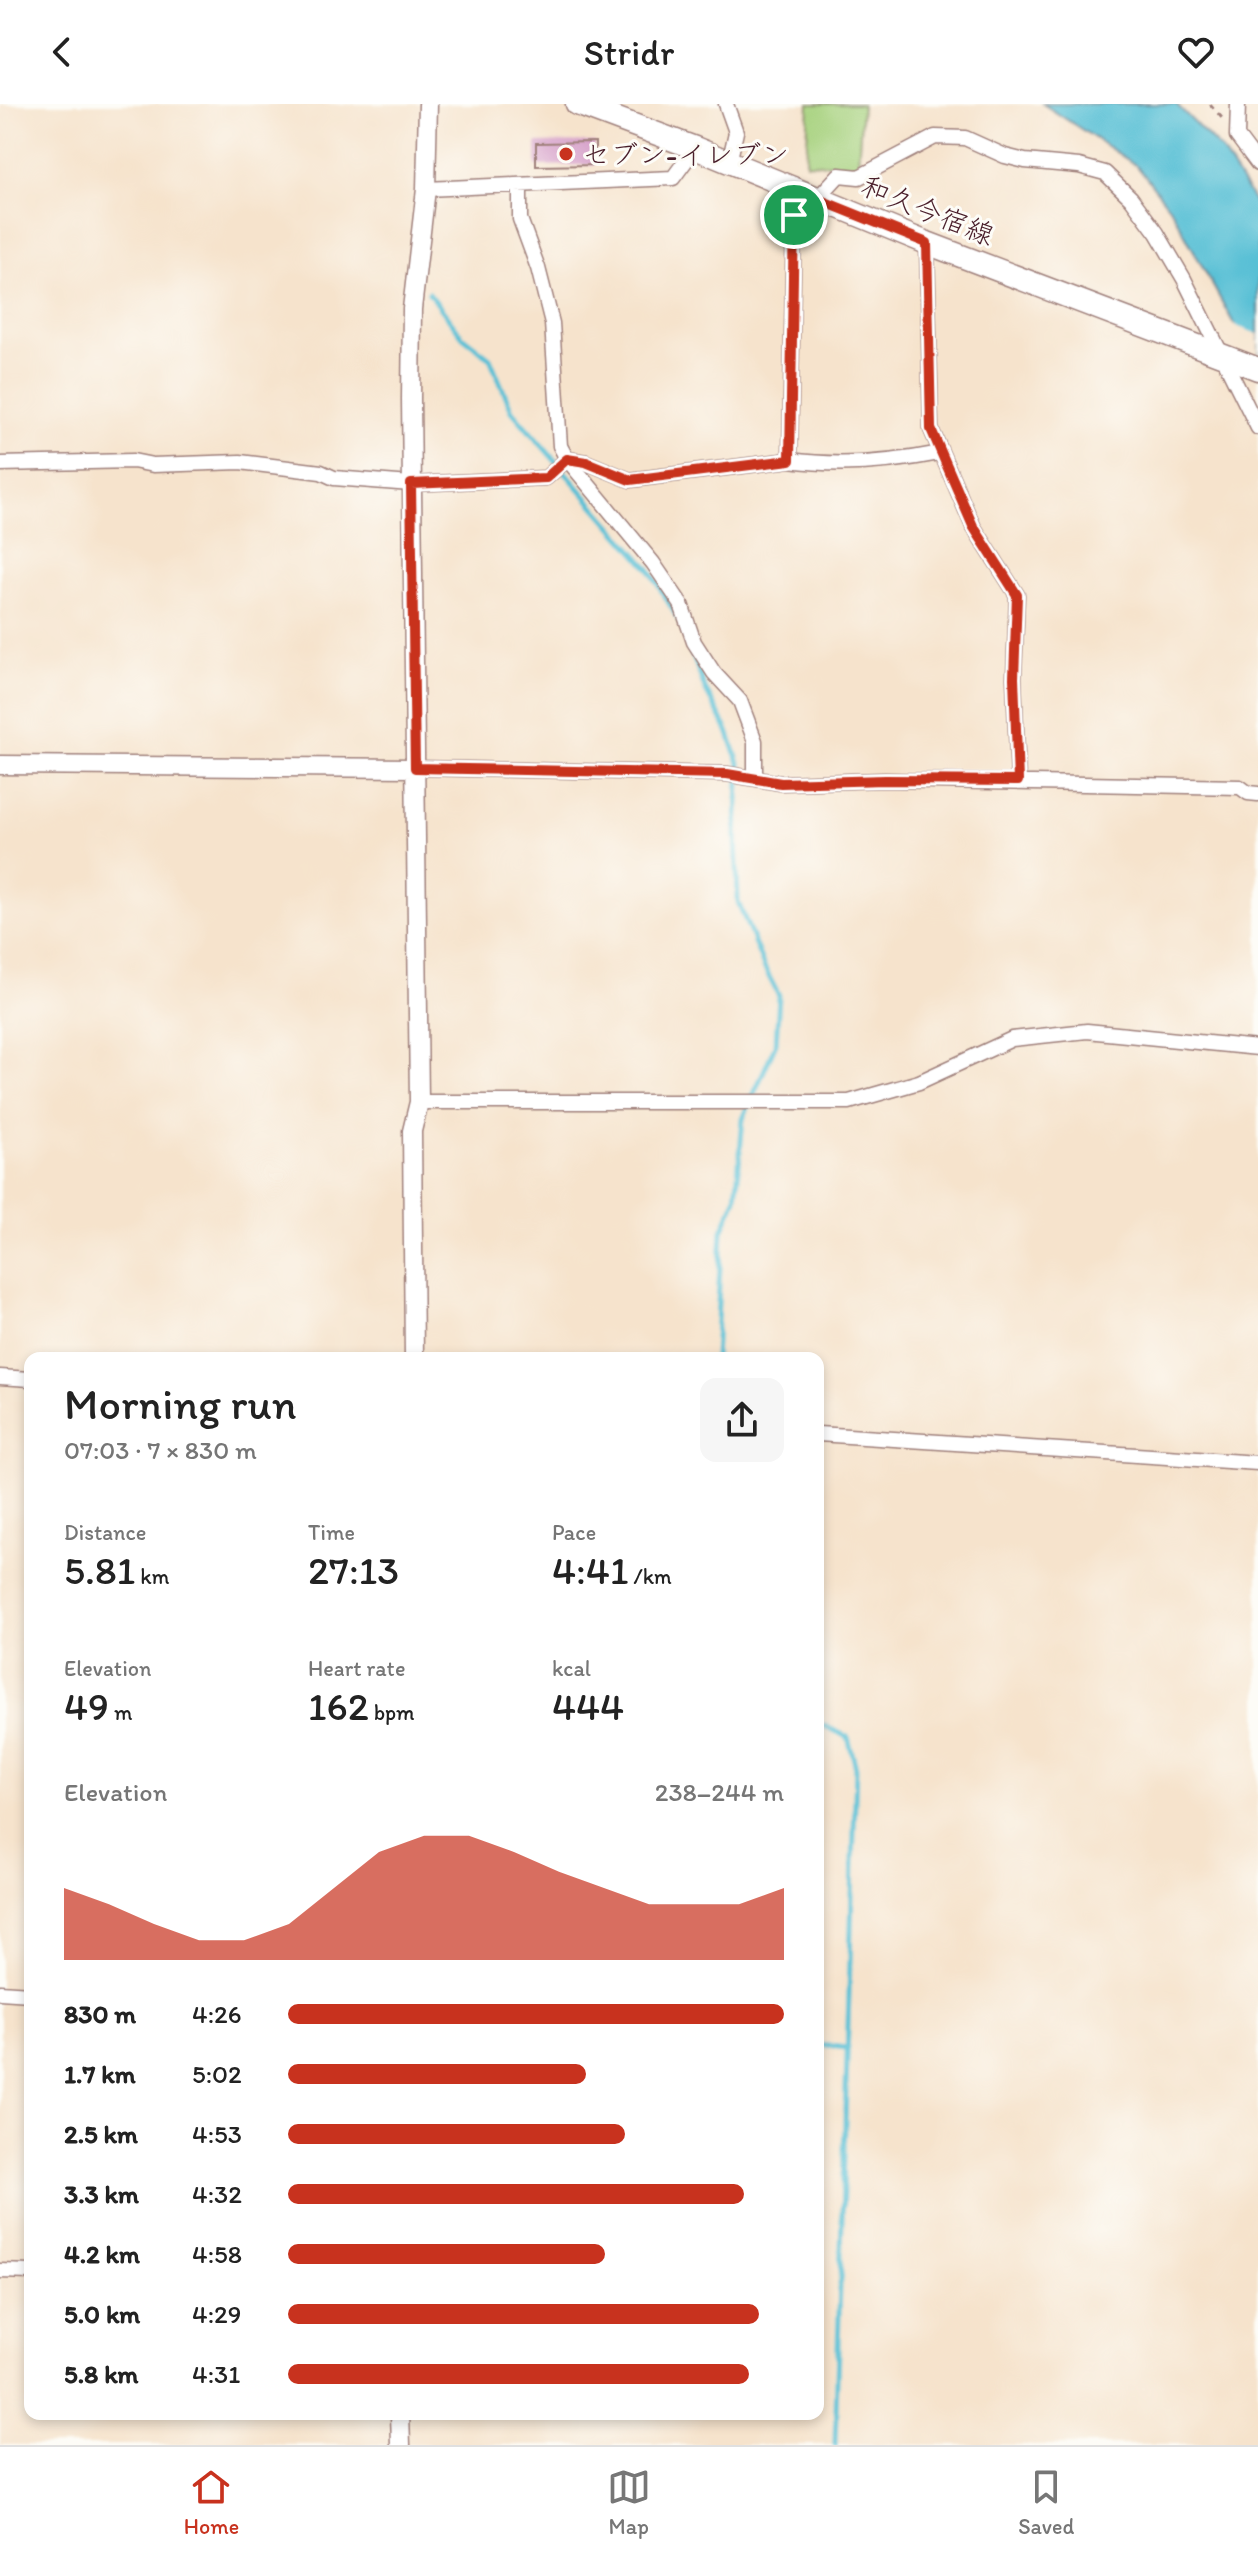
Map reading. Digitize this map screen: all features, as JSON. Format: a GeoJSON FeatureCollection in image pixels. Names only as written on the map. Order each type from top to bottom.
{"type":"FeatureCollection","features":[{"type":"Feature","properties":{"kind":"main road","name":"和久今宿線"},"geometry":{"type":"LineString","coordinates":[[577,104],[695,148],[927,243],[1258,369]]}},
{"type":"Feature","properties":{"kind":"street"},"geometry":{"type":"LineString","coordinates":[[414,1352],[412,1131],[419,1102],[411,484],[412,309],[426,189],[428,104]]}},
{"type":"Feature","properties":{"kind":"street"},"geometry":{"type":"LineString","coordinates":[[726,104],[736,132],[729,163]]}},
{"type":"Feature","properties":{"kind":"street"},"geometry":{"type":"LineString","coordinates":[[1238,104],[1237,136],[1258,163]]}},
{"type":"Feature","properties":{"kind":"street"},"geometry":{"type":"LineString","coordinates":[[790,460],[794,215],[839,175],[859,177],[935,137],[965,138],[1025,161],[1079,166],[1105,173],[1131,198],[1157,233],[1224,357],[1258,428]]}},
{"type":"Feature","properties":{"kind":"street"},"geometry":{"type":"LineString","coordinates":[[426,189],[673,178],[695,148]]}},
{"type":"Feature","properties":{"kind":"street"},"geometry":{"type":"LineString","coordinates":[[520,186],[520,219],[538,268],[552,323],[560,446],[567,459],[653,563],[681,604],[694,642],[714,673],[740,701],[755,741],[755,777]]}},
{"type":"Feature","properties":{"kind":"street"},"geometry":{"type":"LineString","coordinates":[[927,243],[931,429],[973,526],[1017,595],[1014,678],[1018,781]]}},
{"type":"Feature","properties":{"kind":"street"},"geometry":{"type":"LineString","coordinates":[[567,459],[586,462],[630,480],[790,460],[821,464],[893,462],[940,453]]}},
{"type":"Feature","properties":{"kind":"street"},"geometry":{"type":"LineString","coordinates":[[0,464],[240,462],[321,472],[334,478],[411,484],[546,478],[567,459]]}},
{"type":"Feature","properties":{"kind":"street"},"geometry":{"type":"LineString","coordinates":[[0,765],[727,774],[781,783],[1018,781],[1240,787],[1248,793],[1258,794]]}},
{"type":"Feature","properties":{"kind":"street"},"geometry":{"type":"LineString","coordinates":[[419,1102],[849,1102],[919,1082],[1012,1039],[1087,1031],[1258,1048]]}},
{"type":"Feature","properties":{"kind":"street"},"geometry":{"type":"LineString","coordinates":[[0,1377],[24,1379]]}},
{"type":"Feature","properties":{"kind":"street"},"geometry":{"type":"LineString","coordinates":[[824,1434],[1258,1463]]}},
{"type":"Feature","properties":{"kind":"street"},"geometry":{"type":"LineString","coordinates":[[0,1992],[24,1994]]}},
{"type":"Feature","properties":{"kind":"street"},"geometry":{"type":"LineString","coordinates":[[0,2271],[24,2272]]}},
{"type":"Feature","properties":{"kind":"street"},"geometry":{"type":"LineString","coordinates":[[400,2420],[401,2445]]}},
{"type":"Feature","properties":{"kind":"green space"},"geometry":{"type":"Polygon","coordinates":[[[809,104],[862,104],[858,165],[806,163],[809,104]]]}},
{"type":"Feature","properties":{"kind":"water"},"geometry":{"type":"Polygon","coordinates":[[[1043,104],[1176,104],[1221,150],[1258,208],[1258,368],[1171,209],[1137,166],[1043,104]]]}},
{"type":"Feature","properties":{"kind":"pier"},"geometry":{"type":"Polygon","coordinates":[[[1231,324],[1258,334],[1258,372],[1255,370],[1231,324]]]}},
{"type":"Feature","properties":{"kind":"building","name":"セブン-イレブン"},"geometry":{"type":"Polygon","coordinates":[[[595,142],[595,165],[536,166],[536,143],[595,142]]]}},
{"type":"Feature","properties":{"kind":"waterway"},"geometry":{"type":"LineString","coordinates":[[429,293],[463,337],[490,358],[512,411],[649,569],[681,624]]}},
{"type":"Feature","properties":{"kind":"waterway"},"geometry":{"type":"LineString","coordinates":[[690,648],[705,689],[728,731],[740,766],[736,834],[738,902],[779,996],[776,1043],[743,1119],[736,1199],[722,1231],[715,1352]]}},
{"type":"Feature","properties":{"kind":"waterway"},"geometry":{"type":"LineString","coordinates":[[824,1726],[848,1737],[856,1768],[835,2445]]}},
{"type":"Feature","properties":{"kind":"waterway"},"geometry":{"type":"LineString","coordinates":[[824,2046],[848,2048]]}},
{"type":"Feature","properties":{"kind":"place","name":"セブン-イレブン"},"geometry":{"type":"Point","coordinates":[566,154]}},
{"type":"Feature","properties":{"kind":"route"},"geometry":{"type":"LineString","coordinates":[[805,194],[927,243],[931,429],[973,526],[1017,595],[1014,678],[1018,781],[781,783],[727,774],[415,768],[411,484],[546,478],[567,459],[586,462],[630,480],[790,460],[794,215],[805,194]]}}]}
